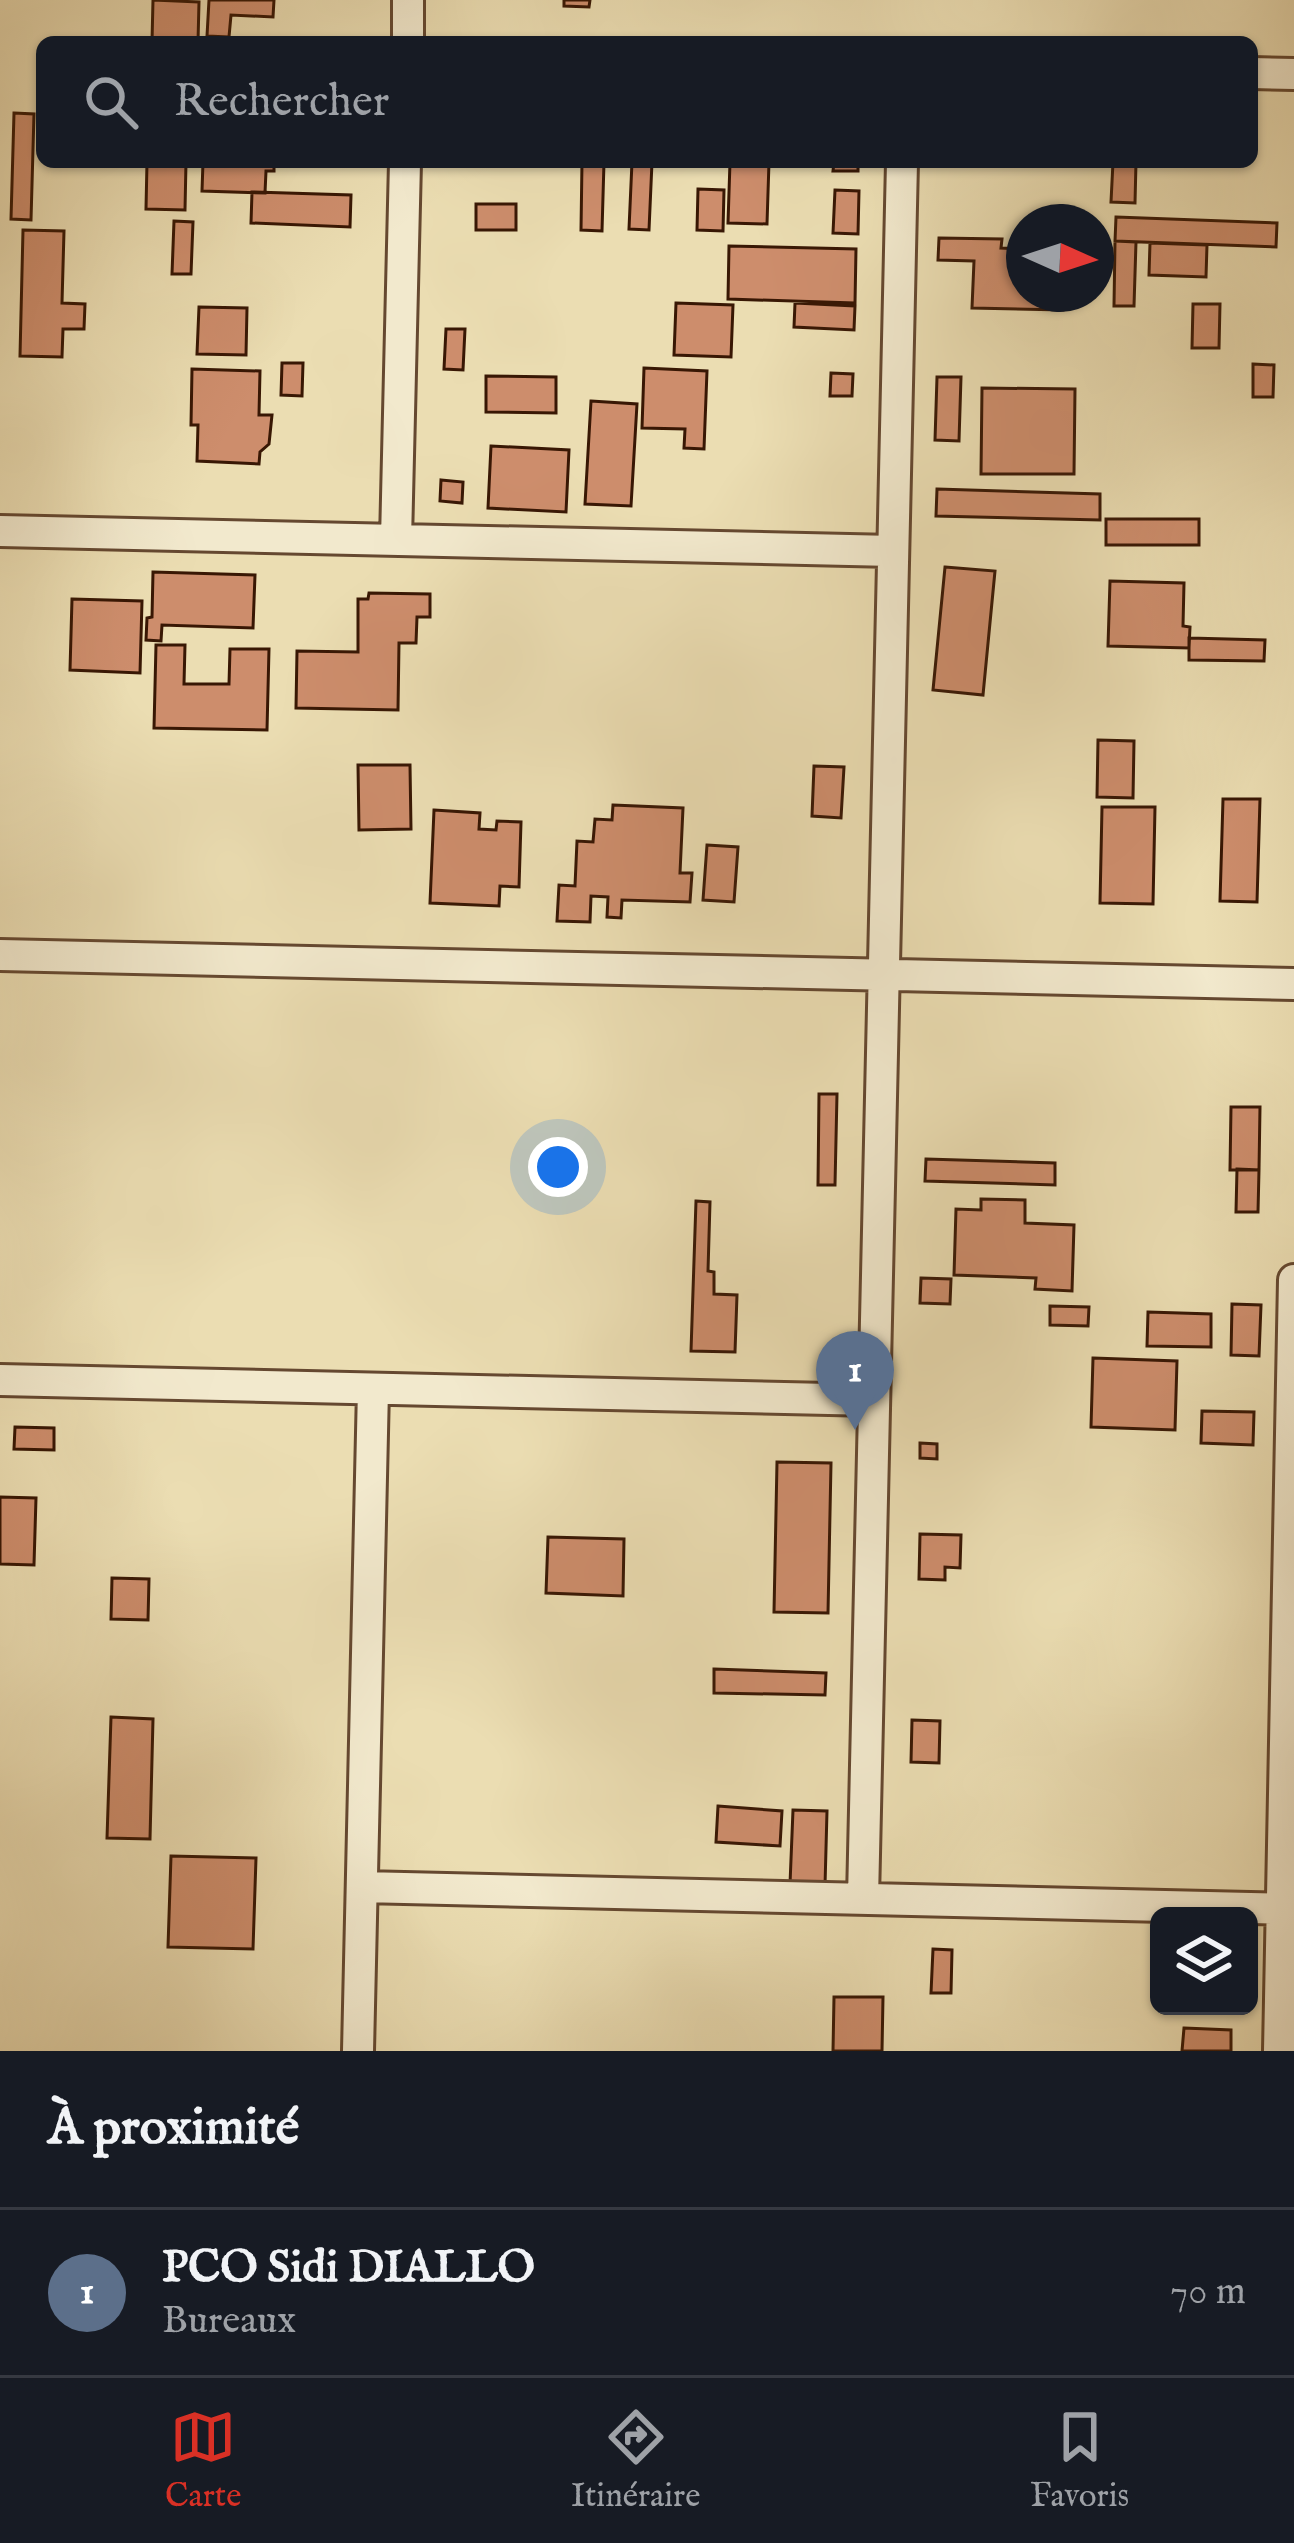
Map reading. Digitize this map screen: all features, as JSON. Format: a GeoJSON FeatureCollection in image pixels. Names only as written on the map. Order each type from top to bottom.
{"type":"FeatureCollection","features":[{"type":"Feature","properties":{"kind":"street"},"geometry":{"type":"LineString","coordinates":[[407,36],[408,0]]}},
{"type":"Feature","properties":{"kind":"street"},"geometry":{"type":"LineString","coordinates":[[1258,73],[1294,74]]}},
{"type":"Feature","properties":{"kind":"street"},"geometry":{"type":"LineString","coordinates":[[396,540],[405,168]]}},
{"type":"Feature","properties":{"kind":"street"},"geometry":{"type":"LineString","coordinates":[[862,1898],[902,168]]}},
{"type":"Feature","properties":{"kind":"street"},"geometry":{"type":"LineString","coordinates":[[0,531],[893,551]]}},
{"type":"Feature","properties":{"kind":"street"},"geometry":{"type":"LineString","coordinates":[[0,955],[1294,984]]}},
{"type":"Feature","properties":{"kind":"street"},"geometry":{"type":"LineString","coordinates":[[1279,2051],[1288,1908],[1294,1280]]}},
{"type":"Feature","properties":{"kind":"street"},"geometry":{"type":"LineString","coordinates":[[0,1380],[874,1400]]}},
{"type":"Feature","properties":{"kind":"street"},"geometry":{"type":"LineString","coordinates":[[358,2051],[373,1389]]}},
{"type":"Feature","properties":{"kind":"street"},"geometry":{"type":"LineString","coordinates":[[362,1887],[1288,1908]]}},
{"type":"Feature","properties":{"kind":"building"},"geometry":{"type":"Polygon","coordinates":[[[153,0],[199,2],[198,36],[152,36],[153,0]]]}},
{"type":"Feature","properties":{"kind":"building"},"geometry":{"type":"Polygon","coordinates":[[[209,0],[274,0],[273,17],[231,15],[229,36],[207,36],[209,0]]]}},
{"type":"Feature","properties":{"kind":"building"},"geometry":{"type":"Polygon","coordinates":[[[564,0],[590,0],[589,7],[564,6],[564,0]]]}},
{"type":"Feature","properties":{"kind":"building"},"geometry":{"type":"Polygon","coordinates":[[[14,113],[34,114],[31,220],[11,219],[14,113]]]}},
{"type":"Feature","properties":{"kind":"building"},"geometry":{"type":"Polygon","coordinates":[[[147,168],[186,168],[185,210],[146,209],[147,168]]]}},
{"type":"Feature","properties":{"kind":"building"},"geometry":{"type":"Polygon","coordinates":[[[203,168],[274,168],[266,171],[265,193],[202,191],[203,168]]]}},
{"type":"Feature","properties":{"kind":"building"},"geometry":{"type":"Polygon","coordinates":[[[582,168],[604,168],[602,231],[581,230],[582,168]]]}},
{"type":"Feature","properties":{"kind":"building"},"geometry":{"type":"Polygon","coordinates":[[[632,168],[652,168],[649,230],[629,229],[632,168]]]}},
{"type":"Feature","properties":{"kind":"building"},"geometry":{"type":"Polygon","coordinates":[[[730,168],[769,168],[767,224],[728,223],[730,168]]]}},
{"type":"Feature","properties":{"kind":"building"},"geometry":{"type":"Polygon","coordinates":[[[1113,168],[1136,168],[1135,203],[1111,202],[1113,168]]]}},
{"type":"Feature","properties":{"kind":"building"},"geometry":{"type":"Polygon","coordinates":[[[698,189],[724,190],[723,231],[697,230],[698,189]]]}},
{"type":"Feature","properties":{"kind":"building"},"geometry":{"type":"Polygon","coordinates":[[[835,190],[859,191],[858,234],[833,233],[835,190]]]}},
{"type":"Feature","properties":{"kind":"building"},"geometry":{"type":"Polygon","coordinates":[[[252,192],[351,195],[350,227],[251,223],[252,192]]]}},
{"type":"Feature","properties":{"kind":"building"},"geometry":{"type":"Polygon","coordinates":[[[476,204],[516,204],[516,230],[476,230],[476,204]]]}},
{"type":"Feature","properties":{"kind":"building"},"geometry":{"type":"Polygon","coordinates":[[[1116,217],[1277,223],[1276,247],[1115,241],[1116,217]]]}},
{"type":"Feature","properties":{"kind":"building"},"geometry":{"type":"Polygon","coordinates":[[[174,221],[193,222],[191,274],[172,274],[174,221]]]}},
{"type":"Feature","properties":{"kind":"building"},"geometry":{"type":"Polygon","coordinates":[[[23,230],[64,231],[62,303],[85,304],[84,329],[63,329],[62,357],[20,356],[23,230]]]}},
{"type":"Feature","properties":{"kind":"building"},"geometry":{"type":"Polygon","coordinates":[[[939,238],[1002,239],[1006,309],[972,308],[974,261],[938,260],[939,238]]]}},
{"type":"Feature","properties":{"kind":"building"},"geometry":{"type":"Polygon","coordinates":[[[1115,241],[1136,242],[1134,306],[1114,306],[1115,241]]]}},
{"type":"Feature","properties":{"kind":"building"},"geometry":{"type":"Polygon","coordinates":[[[1150,243],[1207,245],[1206,277],[1149,275],[1150,243]]]}},
{"type":"Feature","properties":{"kind":"building"},"geometry":{"type":"Polygon","coordinates":[[[729,246],[856,249],[855,303],[728,299],[729,246]]]}},
{"type":"Feature","properties":{"kind":"building"},"geometry":{"type":"Polygon","coordinates":[[[676,303],[733,305],[731,357],[674,355],[676,303]]]}},
{"type":"Feature","properties":{"kind":"building"},"geometry":{"type":"Polygon","coordinates":[[[795,303],[855,306],[854,330],[794,327],[795,303]]]}},
{"type":"Feature","properties":{"kind":"building"},"geometry":{"type":"Polygon","coordinates":[[[1193,304],[1220,304],[1219,348],[1192,348],[1193,304]]]}},
{"type":"Feature","properties":{"kind":"building"},"geometry":{"type":"Polygon","coordinates":[[[199,307],[247,308],[246,355],[197,354],[199,307]]]}},
{"type":"Feature","properties":{"kind":"building"},"geometry":{"type":"Polygon","coordinates":[[[446,329],[465,329],[463,370],[444,369],[446,329]]]}},
{"type":"Feature","properties":{"kind":"building"},"geometry":{"type":"Polygon","coordinates":[[[282,363],[303,363],[302,396],[281,395],[282,363]]]}},
{"type":"Feature","properties":{"kind":"building"},"geometry":{"type":"Polygon","coordinates":[[[1253,364],[1274,365],[1273,397],[1253,397],[1253,364]]]}},
{"type":"Feature","properties":{"kind":"building"},"geometry":{"type":"Polygon","coordinates":[[[644,368],[707,371],[704,449],[684,448],[685,429],[642,428],[644,368]]]}},
{"type":"Feature","properties":{"kind":"building"},"geometry":{"type":"Polygon","coordinates":[[[192,369],[260,371],[259,415],[272,415],[269,444],[260,452],[259,464],[197,461],[198,425],[191,425],[192,369]]]}},
{"type":"Feature","properties":{"kind":"building"},"geometry":{"type":"Polygon","coordinates":[[[831,373],[853,374],[852,396],[830,396],[831,373]]]}},
{"type":"Feature","properties":{"kind":"building"},"geometry":{"type":"Polygon","coordinates":[[[486,376],[556,377],[556,413],[486,412],[486,376]]]}},
{"type":"Feature","properties":{"kind":"building"},"geometry":{"type":"Polygon","coordinates":[[[937,377],[961,377],[959,441],[935,440],[937,377]]]}},
{"type":"Feature","properties":{"kind":"building"},"geometry":{"type":"Polygon","coordinates":[[[982,388],[1075,389],[1074,474],[981,474],[982,388]]]}},
{"type":"Feature","properties":{"kind":"building"},"geometry":{"type":"Polygon","coordinates":[[[591,401],[637,404],[631,506],[585,504],[591,401]]]}},
{"type":"Feature","properties":{"kind":"building"},"geometry":{"type":"Polygon","coordinates":[[[491,446],[569,450],[566,512],[488,508],[491,446]]]}},
{"type":"Feature","properties":{"kind":"building"},"geometry":{"type":"Polygon","coordinates":[[[441,480],[463,482],[462,503],[440,501],[441,480]]]}},
{"type":"Feature","properties":{"kind":"building"},"geometry":{"type":"Polygon","coordinates":[[[937,489],[1100,494],[1100,520],[936,516],[937,489]]]}},
{"type":"Feature","properties":{"kind":"building"},"geometry":{"type":"Polygon","coordinates":[[[1106,519],[1199,519],[1199,545],[1106,545],[1106,519]]]}},
{"type":"Feature","properties":{"kind":"building"},"geometry":{"type":"Polygon","coordinates":[[[945,567],[995,571],[983,695],[933,690],[945,567]]]}},
{"type":"Feature","properties":{"kind":"building"},"geometry":{"type":"Polygon","coordinates":[[[153,572],[255,575],[253,628],[162,625],[161,641],[146,640],[147,618],[152,617],[153,572]]]}},
{"type":"Feature","properties":{"kind":"building"},"geometry":{"type":"Polygon","coordinates":[[[1110,581],[1184,583],[1183,626],[1190,627],[1189,648],[1108,646],[1110,581]]]}},
{"type":"Feature","properties":{"kind":"building"},"geometry":{"type":"Polygon","coordinates":[[[369,593],[430,594],[430,617],[417,617],[416,643],[399,643],[398,710],[296,708],[297,651],[358,652],[358,599],[368,599],[369,593]]]}},
{"type":"Feature","properties":{"kind":"building"},"geometry":{"type":"Polygon","coordinates":[[[72,599],[142,601],[140,673],[70,670],[72,599]]]}},
{"type":"Feature","properties":{"kind":"building"},"geometry":{"type":"Polygon","coordinates":[[[1189,638],[1265,640],[1264,661],[1189,660],[1189,638]]]}},
{"type":"Feature","properties":{"kind":"building"},"geometry":{"type":"Polygon","coordinates":[[[156,645],[185,645],[184,684],[229,684],[230,649],[269,649],[267,730],[154,728],[156,645]]]}},
{"type":"Feature","properties":{"kind":"building"},"geometry":{"type":"Polygon","coordinates":[[[1098,740],[1134,741],[1133,798],[1097,797],[1098,740]]]}},
{"type":"Feature","properties":{"kind":"building"},"geometry":{"type":"Polygon","coordinates":[[[358,765],[410,765],[411,829],[359,830],[358,765]]]}},
{"type":"Feature","properties":{"kind":"building"},"geometry":{"type":"Polygon","coordinates":[[[814,766],[844,767],[841,818],[812,816],[814,766]]]}},
{"type":"Feature","properties":{"kind":"building"},"geometry":{"type":"Polygon","coordinates":[[[1223,799],[1260,799],[1257,902],[1220,901],[1223,799]]]}},
{"type":"Feature","properties":{"kind":"building"},"geometry":{"type":"Polygon","coordinates":[[[613,805],[683,808],[680,873],[692,873],[690,902],[622,900],[621,918],[607,917],[608,897],[591,896],[590,922],[557,921],[559,885],[575,886],[577,841],[593,842],[595,819],[612,820],[613,805]]]}},
{"type":"Feature","properties":{"kind":"building"},"geometry":{"type":"Polygon","coordinates":[[[1102,807],[1155,807],[1153,904],[1100,903],[1102,807]]]}},
{"type":"Feature","properties":{"kind":"building"},"geometry":{"type":"Polygon","coordinates":[[[434,810],[480,813],[479,829],[496,830],[497,821],[521,822],[519,887],[500,886],[499,906],[430,903],[434,810]]]}},
{"type":"Feature","properties":{"kind":"building"},"geometry":{"type":"Polygon","coordinates":[[[707,845],[738,847],[734,902],[703,900],[707,845]]]}},
{"type":"Feature","properties":{"kind":"building"},"geometry":{"type":"Polygon","coordinates":[[[819,1094],[837,1094],[835,1185],[818,1185],[819,1094]]]}},
{"type":"Feature","properties":{"kind":"building"},"geometry":{"type":"Polygon","coordinates":[[[1231,1107],[1260,1107],[1259,1170],[1230,1170],[1231,1107]]]}},
{"type":"Feature","properties":{"kind":"building"},"geometry":{"type":"Polygon","coordinates":[[[926,1159],[1055,1163],[1055,1185],[925,1181],[926,1159]]]}},
{"type":"Feature","properties":{"kind":"building"},"geometry":{"type":"Polygon","coordinates":[[[1237,1169],[1259,1170],[1258,1212],[1236,1212],[1237,1169]]]}},
{"type":"Feature","properties":{"kind":"building"},"geometry":{"type":"Polygon","coordinates":[[[981,1199],[1025,1200],[1025,1223],[1074,1225],[1072,1291],[1035,1289],[1036,1278],[954,1275],[956,1209],[981,1210],[981,1199]]]}},
{"type":"Feature","properties":{"kind":"building"},"geometry":{"type":"Polygon","coordinates":[[[696,1201],[710,1202],[708,1271],[714,1272],[714,1294],[737,1295],[735,1352],[691,1351],[696,1201]]]}},
{"type":"Feature","properties":{"kind":"building"},"geometry":{"type":"Polygon","coordinates":[[[921,1278],[951,1279],[950,1304],[920,1303],[921,1278]]]}},
{"type":"Feature","properties":{"kind":"building"},"geometry":{"type":"Polygon","coordinates":[[[1232,1304],[1261,1305],[1259,1356],[1231,1355],[1232,1304]]]}},
{"type":"Feature","properties":{"kind":"building"},"geometry":{"type":"Polygon","coordinates":[[[1050,1306],[1089,1307],[1088,1326],[1050,1325],[1050,1306]]]}},
{"type":"Feature","properties":{"kind":"building"},"geometry":{"type":"Polygon","coordinates":[[[1148,1312],[1211,1314],[1211,1347],[1147,1346],[1148,1312]]]}},
{"type":"Feature","properties":{"kind":"building"},"geometry":{"type":"Polygon","coordinates":[[[1093,1358],[1177,1361],[1175,1430],[1091,1427],[1093,1358]]]}},
{"type":"Feature","properties":{"kind":"building"},"geometry":{"type":"Polygon","coordinates":[[[1202,1411],[1254,1412],[1253,1445],[1201,1443],[1202,1411]]]}},
{"type":"Feature","properties":{"kind":"building"},"geometry":{"type":"Polygon","coordinates":[[[15,1427],[54,1428],[54,1450],[14,1449],[15,1427]]]}},
{"type":"Feature","properties":{"kind":"building"},"geometry":{"type":"Polygon","coordinates":[[[920,1443],[937,1444],[937,1459],[920,1458],[920,1443]]]}},
{"type":"Feature","properties":{"kind":"building"},"geometry":{"type":"Polygon","coordinates":[[[777,1462],[831,1463],[828,1613],[774,1612],[777,1462]]]}},
{"type":"Feature","properties":{"kind":"building"},"geometry":{"type":"Polygon","coordinates":[[[0,1497],[36,1498],[34,1565],[0,1564],[0,1497]]]}},
{"type":"Feature","properties":{"kind":"building"},"geometry":{"type":"Polygon","coordinates":[[[920,1534],[961,1535],[960,1568],[945,1567],[945,1580],[919,1579],[920,1534]]]}},
{"type":"Feature","properties":{"kind":"building"},"geometry":{"type":"Polygon","coordinates":[[[548,1537],[624,1539],[623,1596],[546,1593],[548,1537]]]}},
{"type":"Feature","properties":{"kind":"building"},"geometry":{"type":"Polygon","coordinates":[[[112,1578],[149,1579],[148,1620],[111,1619],[112,1578]]]}},
{"type":"Feature","properties":{"kind":"building"},"geometry":{"type":"Polygon","coordinates":[[[714,1669],[826,1673],[825,1695],[714,1693],[714,1669]]]}},
{"type":"Feature","properties":{"kind":"building"},"geometry":{"type":"Polygon","coordinates":[[[111,1717],[153,1719],[150,1839],[107,1838],[111,1717]]]}},
{"type":"Feature","properties":{"kind":"building"},"geometry":{"type":"Polygon","coordinates":[[[912,1720],[940,1721],[939,1763],[911,1762],[912,1720]]]}},
{"type":"Feature","properties":{"kind":"building"},"geometry":{"type":"Polygon","coordinates":[[[718,1806],[782,1811],[780,1846],[716,1842],[718,1806]]]}},
{"type":"Feature","properties":{"kind":"building"},"geometry":{"type":"Polygon","coordinates":[[[793,1810],[827,1811],[825,1886],[790,1884],[793,1810]]]}},
{"type":"Feature","properties":{"kind":"building"},"geometry":{"type":"Polygon","coordinates":[[[171,1856],[256,1858],[253,1949],[168,1947],[171,1856]]]}},
{"type":"Feature","properties":{"kind":"building"},"geometry":{"type":"Polygon","coordinates":[[[933,1949],[952,1950],[951,1993],[931,1993],[933,1949]]]}},
{"type":"Feature","properties":{"kind":"building"},"geometry":{"type":"Polygon","coordinates":[[[834,1997],[883,1997],[882,2051],[833,2051],[834,1997]]]}},
{"type":"Feature","properties":{"kind":"building"},"geometry":{"type":"Polygon","coordinates":[[[1184,2028],[1231,2030],[1231,2051],[1182,2051],[1184,2028]]]}},
{"type":"Feature","properties":{"kind":"place","name":"PCO Sidi DIALLO"},"geometry":{"type":"Point","coordinates":[855,1430]}}]}
